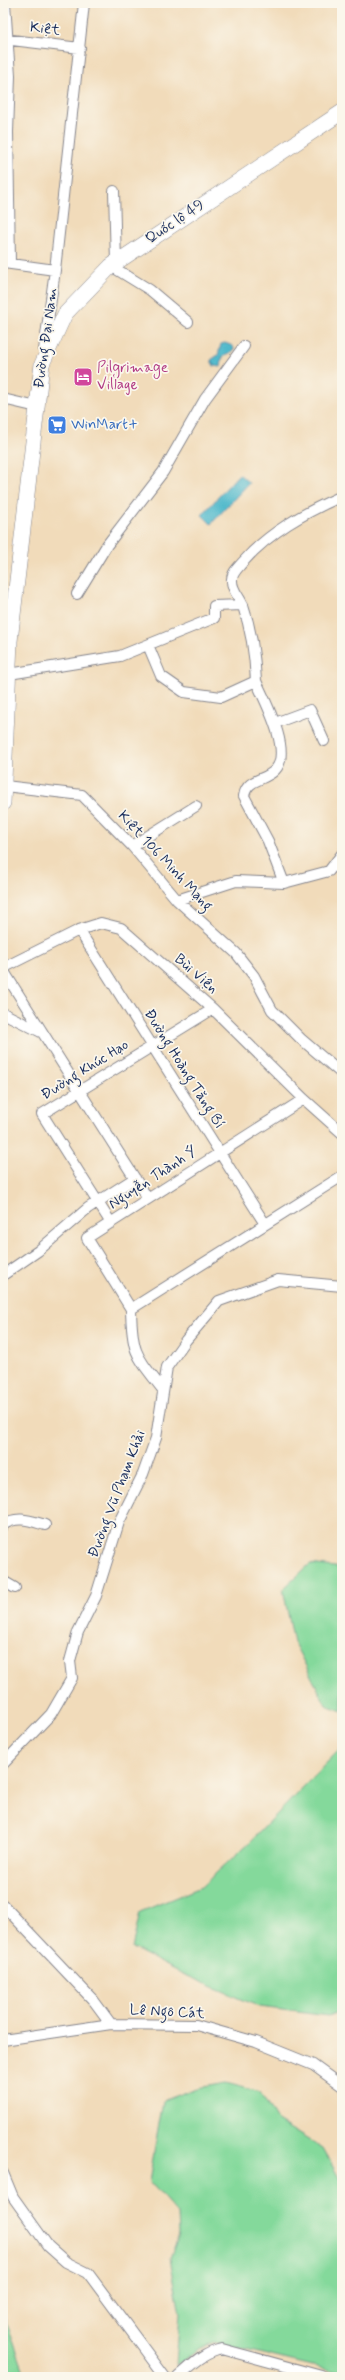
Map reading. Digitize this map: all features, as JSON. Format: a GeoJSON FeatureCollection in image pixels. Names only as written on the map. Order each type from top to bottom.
{"type":"FeatureCollection","features":[{"type":"Feature","properties":{"kind":"highway","name":"Quốc lộ 49"},"geometry":{"type":"LineString","coordinates":[[42,364],[65,314],[113,264],[342,112]]}},
{"type":"Feature","properties":{"kind":"highway","name":"Đường Đại Nam"},"geometry":{"type":"LineString","coordinates":[[3,803],[5,786],[9,674],[7,627],[42,364]]}},
{"type":"Feature","properties":{"kind":"street"},"geometry":{"type":"LineString","coordinates":[[5,3],[7,76],[6,263],[55,270]]}},
{"type":"Feature","properties":{"kind":"street","name":"Đường Đại Nam"},"geometry":{"type":"LineString","coordinates":[[42,364],[55,270],[84,3]]}},
{"type":"Feature","properties":{"kind":"street","name":"Kiệt"},"geometry":{"type":"LineString","coordinates":[[5,39],[80,48]]}},
{"type":"Feature","properties":{"kind":"street"},"geometry":{"type":"LineString","coordinates":[[114,191],[113,264],[150,290],[188,322]]}},
{"type":"Feature","properties":{"kind":"street"},"geometry":{"type":"LineString","coordinates":[[77,594],[107,545],[163,472],[204,399],[244,346]]}},
{"type":"Feature","properties":{"kind":"street"},"geometry":{"type":"LineString","coordinates":[[3,399],[37,407]]}},
{"type":"Feature","properties":{"kind":"street"},"geometry":{"type":"LineString","coordinates":[[284,883],[268,841],[244,796],[245,791],[251,783],[275,770],[280,761],[280,752],[275,723],[256,681],[255,661],[243,605],[234,592],[232,582],[233,574],[256,547],[303,514],[342,496]]}},
{"type":"Feature","properties":{"kind":"street"},"geometry":{"type":"LineString","coordinates":[[9,674],[120,656],[214,618],[214,606],[243,605]]}},
{"type":"Feature","properties":{"kind":"street"},"geometry":{"type":"LineString","coordinates":[[148,645],[161,676],[184,692],[221,697],[256,681]]}},
{"type":"Feature","properties":{"kind":"street"},"geometry":{"type":"LineString","coordinates":[[275,723],[310,710],[324,741]]}},
{"type":"Feature","properties":{"kind":"street","name":"Kiệt 106 Minh Mạng"},"geometry":{"type":"LineString","coordinates":[[5,786],[82,795],[132,846],[177,900],[236,953],[254,976],[272,1010],[301,1039],[342,1074]]}},
{"type":"Feature","properties":{"kind":"street"},"geometry":{"type":"LineString","coordinates":[[132,846],[196,806]]}},
{"type":"Feature","properties":{"kind":"street"},"geometry":{"type":"LineString","coordinates":[[177,900],[236,881],[284,883],[329,871],[342,854]]}},
{"type":"Feature","properties":{"kind":"street","name":"Bùi Viện"},"geometry":{"type":"LineString","coordinates":[[3,969],[78,930],[101,923],[121,928],[213,1009],[304,1099],[342,1133]]}},
{"type":"Feature","properties":{"kind":"street","name":"Đường Hoàng Tăng Bí"},"geometry":{"type":"LineString","coordinates":[[78,930],[265,1224]]}},
{"type":"Feature","properties":{"kind":"street"},"geometry":{"type":"LineString","coordinates":[[3,969],[148,1199]]}},
{"type":"Feature","properties":{"kind":"street","name":"Đường Khúc Hạo"},"geometry":{"type":"LineString","coordinates":[[111,1223],[42,1114],[213,1009]]}},
{"type":"Feature","properties":{"kind":"street"},"geometry":{"type":"LineString","coordinates":[[3,1013],[43,1033]]}},
{"type":"Feature","properties":{"kind":"street","name":"Nguyễn Thành Ý"},"geometry":{"type":"LineString","coordinates":[[131,1308],[87,1238],[304,1099]]}},
{"type":"Feature","properties":{"kind":"street"},"geometry":{"type":"LineString","coordinates":[[163,1390],[136,1354],[131,1339],[131,1308],[342,1176]]}},
{"type":"Feature","properties":{"kind":"street"},"geometry":{"type":"LineString","coordinates":[[3,1275],[38,1251],[98,1202],[135,1178]]}},
{"type":"Feature","properties":{"kind":"street","name":"Đường Vũ Phạm Khải"},"geometry":{"type":"LineString","coordinates":[[3,1764],[51,1714],[72,1678],[70,1661],[73,1645],[96,1596],[120,1522],[144,1474],[156,1438],[167,1367],[186,1340],[220,1301],[278,1280],[342,1286]]}},
{"type":"Feature","properties":{"kind":"street"},"geometry":{"type":"LineString","coordinates":[[3,1525],[11,1520],[23,1519],[45,1526]]}},
{"type":"Feature","properties":{"kind":"street"},"geometry":{"type":"LineString","coordinates":[[3,1581],[15,1588]]}},
{"type":"Feature","properties":{"kind":"street"},"geometry":{"type":"LineString","coordinates":[[3,1905],[94,2001],[111,2024]]}},
{"type":"Feature","properties":{"kind":"street","name":"Lê Ngô Cát"},"geometry":{"type":"LineString","coordinates":[[3,2040],[111,2024],[196,2026],[256,2042],[313,2065],[342,2086]]}},
{"type":"Feature","properties":{"kind":"street"},"geometry":{"type":"LineString","coordinates":[[3,2173],[13,2197],[48,2246],[66,2262],[88,2273],[164,2377]]}},
{"type":"Feature","properties":{"kind":"street"},"geometry":{"type":"LineString","coordinates":[[178,2377],[201,2357],[210,2352],[222,2349],[325,2377]]}},
{"type":"Feature","properties":{"kind":"green space"},"geometry":{"type":"Polygon","coordinates":[[[310,1564],[342,1568],[342,1711],[326,1705],[294,1643],[283,1589],[310,1564]]]}},
{"type":"Feature","properties":{"kind":"green space"},"geometry":{"type":"Polygon","coordinates":[[[342,1747],[342,2010],[328,2016],[260,2007],[183,1974],[132,1948],[140,1912],[201,1887],[252,1840],[342,1747]]]}},
{"type":"Feature","properties":{"kind":"green space"},"geometry":{"type":"Polygon","coordinates":[[[226,2083],[260,2092],[276,2120],[323,2149],[342,2183],[342,2373],[213,2342],[176,2364],[180,2313],[170,2258],[179,2235],[178,2214],[149,2181],[163,2101],[197,2088],[226,2083]]]}},
{"type":"Feature","properties":{"kind":"green space"},"geometry":{"type":"Polygon","coordinates":[[[3,2313],[26,2377],[3,2377],[3,2313]]]}},
{"type":"Feature","properties":{"kind":"water"},"geometry":{"type":"Polygon","coordinates":[[[225,343],[233,346],[234,350],[222,358],[221,367],[214,366],[211,360],[218,355],[221,344],[225,343]]]}},
{"type":"Feature","properties":{"kind":"water"},"geometry":{"type":"Polygon","coordinates":[[[239,474],[249,483],[211,524],[202,515],[239,474]]]}},
{"type":"Feature","properties":{"kind":"place","name":"Pilgrimage Village"},"geometry":{"type":"Point","coordinates":[83,377]}},
{"type":"Feature","properties":{"kind":"place","name":"WinMart+"},"geometry":{"type":"Point","coordinates":[57,425]}}]}
